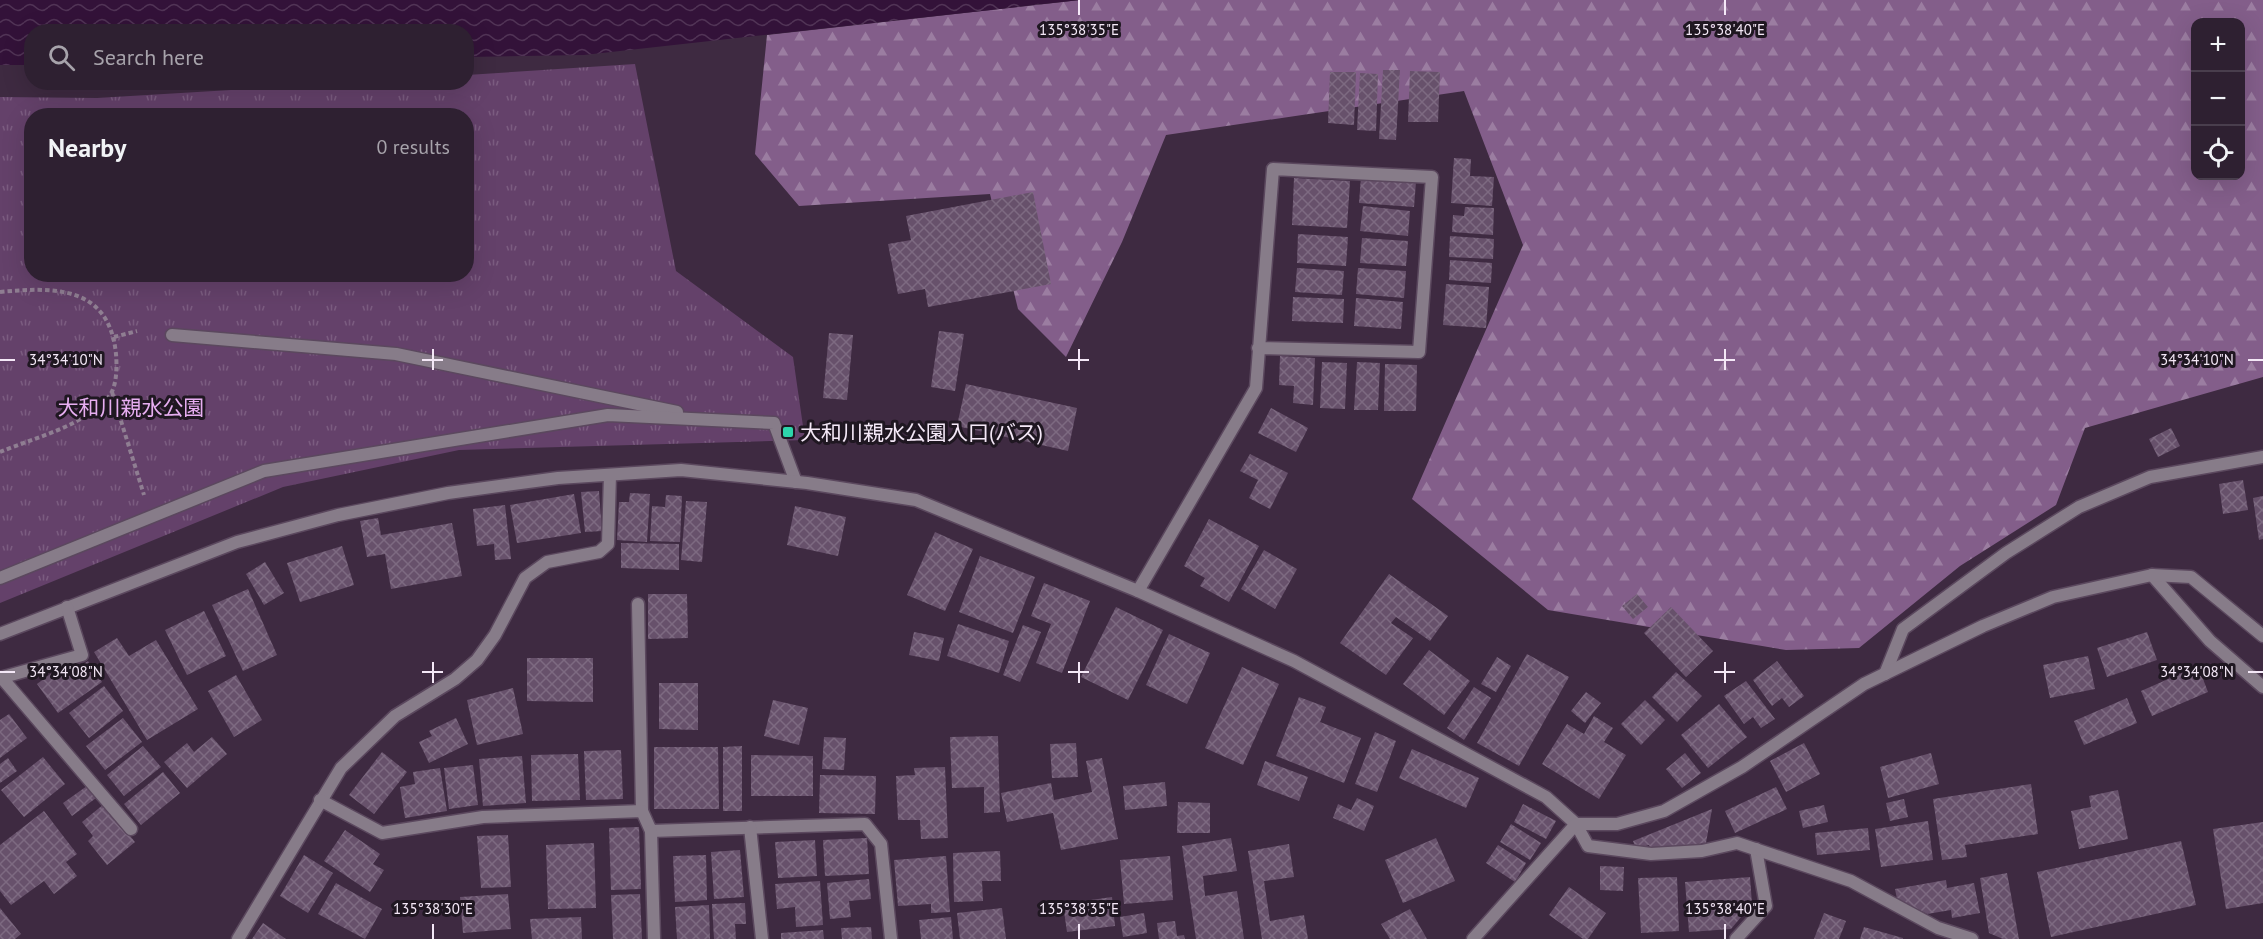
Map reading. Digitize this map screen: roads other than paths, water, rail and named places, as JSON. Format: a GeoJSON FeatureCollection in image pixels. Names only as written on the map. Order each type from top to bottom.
{"type":"FeatureCollection","features":[{"type":"Feature","properties":{"kind":"street"},"geometry":{"type":"LineString","coordinates":[[1138,591],[1256,388],[1258,348],[1273,169],[1432,177],[1419,352],[1258,348]]}},
{"type":"Feature","properties":{"kind":"street"},"geometry":{"type":"LineString","coordinates":[[172,335],[396,354],[713,420]]}},
{"type":"Feature","properties":{"kind":"street"},"geometry":{"type":"LineString","coordinates":[[0,578],[264,471],[608,415],[774,423],[796,482]]}},
{"type":"Feature","properties":{"kind":"street"},"geometry":{"type":"LineString","coordinates":[[1885,674],[1903,629],[2006,553],[2079,507],[2150,477],[2263,457]]}},
{"type":"Feature","properties":{"kind":"street"},"geometry":{"type":"LineString","coordinates":[[0,634],[237,542],[338,515],[448,493],[558,478],[681,470],[796,482],[916,500],[1138,591],[1294,661],[1546,797],[1576,824],[1588,846],[1651,854],[1702,851],[1737,843],[1851,881],[1938,928],[1972,939]]}},
{"type":"Feature","properties":{"kind":"street"},"geometry":{"type":"LineString","coordinates":[[238,939],[341,768],[395,716],[454,679],[477,660],[495,635],[525,578],[547,562],[599,552],[608,544],[610,475]]}},
{"type":"Feature","properties":{"kind":"street"},"geometry":{"type":"LineString","coordinates":[[2152,575],[2210,641],[2263,687]]}},
{"type":"Feature","properties":{"kind":"street"},"geometry":{"type":"LineString","coordinates":[[1473,939],[1576,824],[1617,824],[1664,811],[1742,767],[1864,684],[1983,626],[2053,597],[2152,575],[2191,577],[2263,636]]}},
{"type":"Feature","properties":{"kind":"street"},"geometry":{"type":"LineString","coordinates":[[638,604],[642,811],[651,831],[654,939]]}},
{"type":"Feature","properties":{"kind":"street"},"geometry":{"type":"LineString","coordinates":[[67,607],[82,655],[1,678],[131,829]]}},
{"type":"Feature","properties":{"kind":"street"},"geometry":{"type":"LineString","coordinates":[[320,800],[382,833],[483,817],[642,811]]}},
{"type":"Feature","properties":{"kind":"street"},"geometry":{"type":"LineString","coordinates":[[651,831],[865,824],[881,843],[891,939]]}},
{"type":"Feature","properties":{"kind":"street"},"geometry":{"type":"LineString","coordinates":[[750,827],[762,939]]}},
{"type":"Feature","properties":{"kind":"street"},"geometry":{"type":"LineString","coordinates":[[1736,939],[1766,906],[1756,849]]}},
{"type":"Feature","properties":{"kind":"water"},"geometry":{"type":"Polygon","coordinates":[[[0,0],[1080,0],[584,55],[474,57],[474,24],[24,24],[24,65],[0,65],[0,0]]]}},
{"type":"Feature","properties":{"kind":"place","name":"大和川親水公園入口(バス)"},"geometry":{"type":"Point","coordinates":[788,432]}},
{"type":"Feature","properties":{"kind":"park label","name":"大和川親水公園"},"geometry":{"type":"Point","coordinates":[131,407]}}]}
